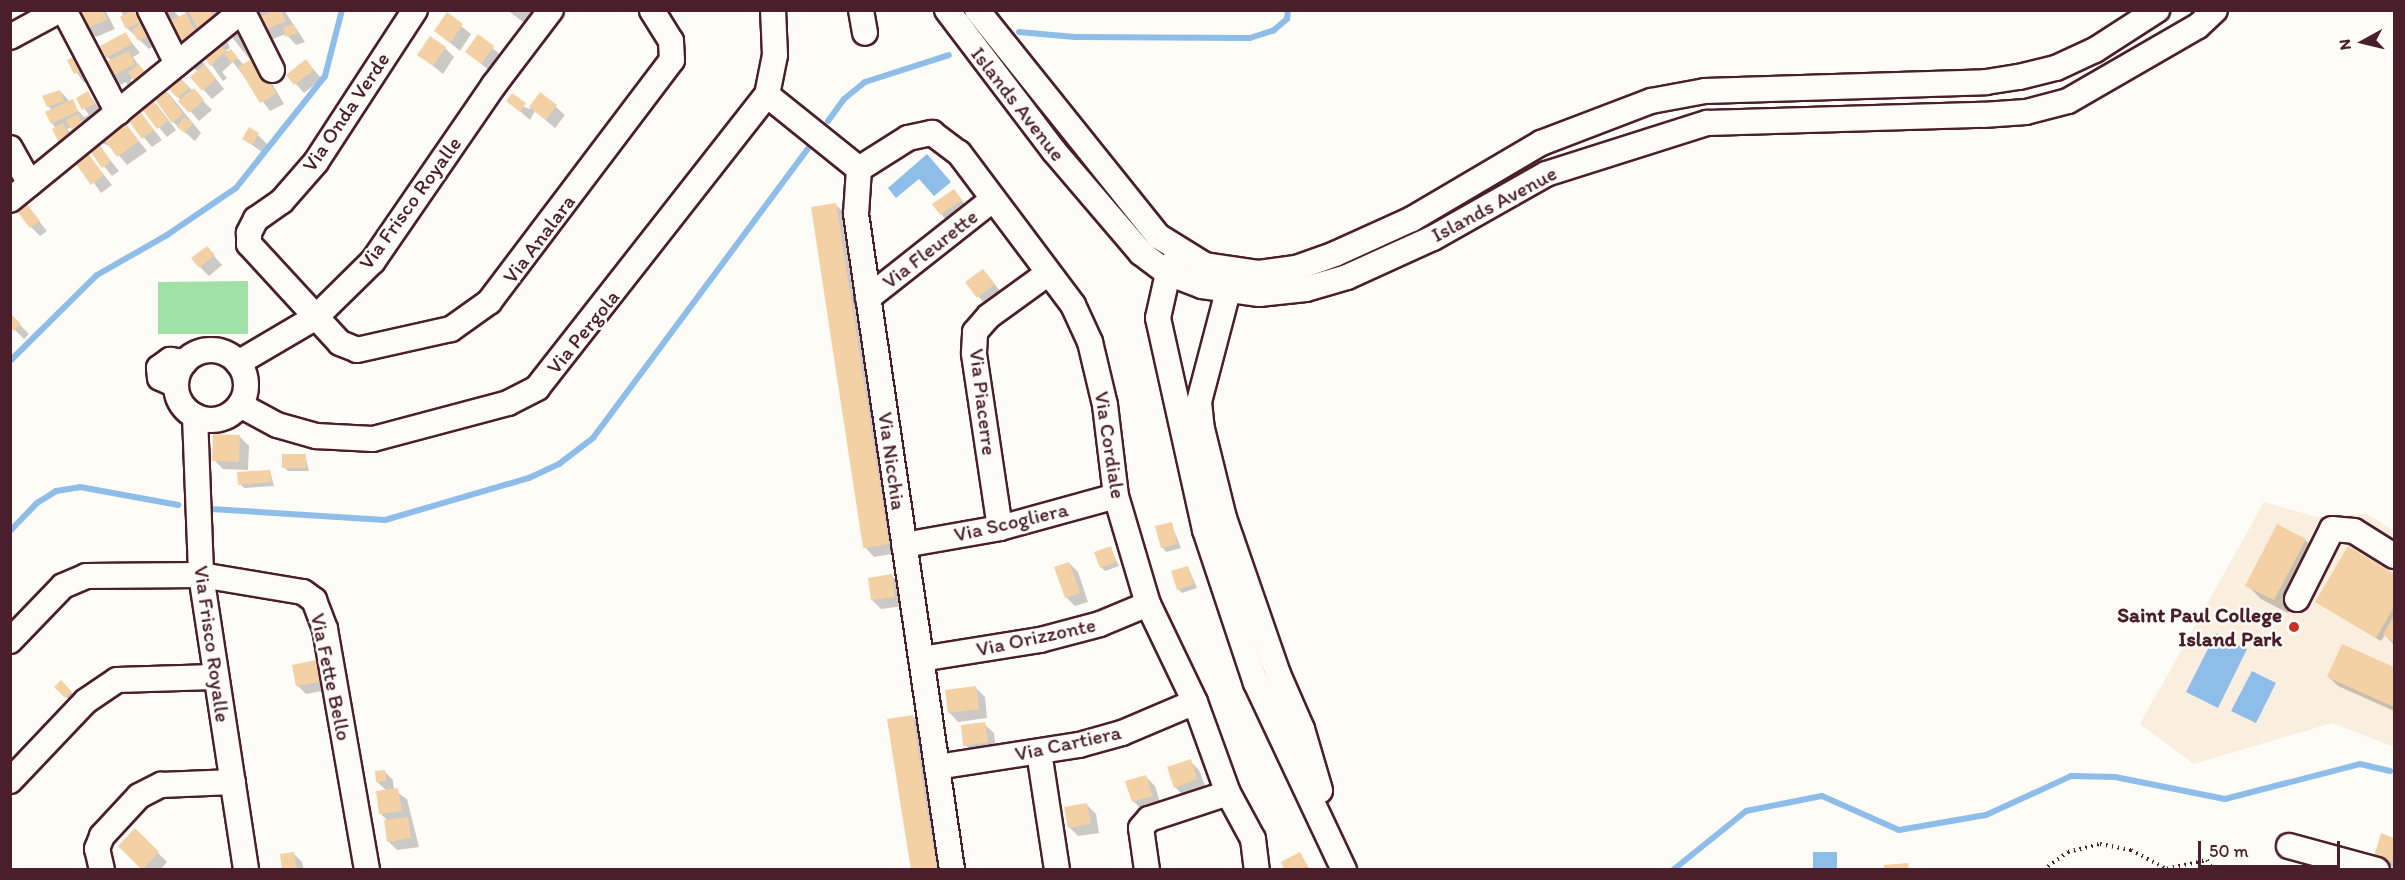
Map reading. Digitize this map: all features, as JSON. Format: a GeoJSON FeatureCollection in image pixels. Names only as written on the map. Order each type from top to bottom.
{"type":"FeatureCollection","features":[{"type":"Feature","properties":{"kind":"street"},"geometry":{"type":"LineString","coordinates":[[10,37],[62,10],[118,113]]}},
{"type":"Feature","properties":{"kind":"street"},"geometry":{"type":"LineString","coordinates":[[150,10],[177,64]]}},
{"type":"Feature","properties":{"kind":"street","name":"Via Onda Verde"},"geometry":{"type":"LineString","coordinates":[[316,317],[249,244],[250,225],[282,201],[316,162],[415,10]]}},
{"type":"Feature","properties":{"kind":"street","name":"Via Frisco Royalle"},"geometry":{"type":"LineString","coordinates":[[238,363],[316,317],[374,261],[494,85],[551,10]]}},
{"type":"Feature","properties":{"kind":"street","name":"Via Analara"},"geometry":{"type":"LineString","coordinates":[[316,317],[340,343],[357,350],[451,329],[489,302],[672,60],[671,41],[652,10]]}},
{"type":"Feature","properties":{"kind":"street","name":"Via Pergola"},"geometry":{"type":"LineString","coordinates":[[240,405],[278,425],[316,436],[374,439],[508,403],[537,388],[767,95],[775,56],[773,10]]}},
{"type":"Feature","properties":{"kind":"street","name":"Islands Avenue"},"geometry":{"type":"LineString","coordinates":[[947,10],[1054,152],[1142,253],[1174,263],[1205,265],[1232,282],[1306,290],[1347,277],[1433,238],[1546,174],[1707,123],[1983,115],[2026,111],[2068,101],[2198,26],[2215,10]]}},
{"type":"Feature","properties":{"kind":"street","name":"Islands Avenue"},"geometry":{"type":"LineString","coordinates":[[977,10],[1174,263]]}},
{"type":"Feature","properties":{"kind":"street","name":"Islands Avenue"},"geometry":{"type":"LineString","coordinates":[[1232,282],[1296,268],[1335,254],[1412,219],[1541,143],[1650,101],[1716,90],[1986,82],[2019,77],[2056,68],[2095,50],[2157,10]]}},
{"type":"Feature","properties":{"kind":"street"},"geometry":{"type":"LineString","coordinates":[[10,200],[242,11],[272,70]]}},
{"type":"Feature","properties":{"kind":"street"},"geometry":{"type":"LineString","coordinates":[[767,95],[859,169]]}},
{"type":"Feature","properties":{"kind":"street","name":"Via Cordiale"},"geometry":{"type":"LineString","coordinates":[[859,169],[908,138],[932,133],[959,153],[991,201],[1073,305],[1090,342],[1105,405],[1116,496],[1148,604],[1195,702],[1228,793],[1252,838],[1257,870]]}},
{"type":"Feature","properties":{"kind":"street"},"geometry":{"type":"LineString","coordinates":[[10,148],[30,184]]}},
{"type":"Feature","properties":{"kind":"street","name":"Via Nicchia"},"geometry":{"type":"LineString","coordinates":[[859,169],[856,214],[951,870]]}},
{"type":"Feature","properties":{"kind":"street","name":"Via Fleurette"},"geometry":{"type":"LineString","coordinates":[[868,298],[991,201]]}},
{"type":"Feature","properties":{"kind":"street"},"geometry":{"type":"LineString","coordinates":[[1174,263],[1158,318],[1188,404],[1202,429],[1224,518],[1302,729],[1342,866]]}},
{"type":"Feature","properties":{"kind":"street","name":"Via Piacerre"},"geometry":{"type":"LineString","coordinates":[[1000,528],[974,353],[975,333],[989,316],[1047,274]]}},
{"type":"Feature","properties":{"kind":"street"},"geometry":{"type":"LineString","coordinates":[[1188,404],[1232,282]]}},
{"type":"Feature","properties":{"kind":"street"},"geometry":{"type":"LineString","coordinates":[[211,350],[238,363],[246,384],[240,405],[214,420],[195,416],[181,404],[176,386],[184,363],[211,350]]}},
{"type":"Feature","properties":{"kind":"street","name":"Via Frisco Royalle"},"geometry":{"type":"LineString","coordinates":[[195,416],[201,575],[214,677],[246,870]]}},
{"type":"Feature","properties":{"kind":"street","name":"Via Scogliera"},"geometry":{"type":"LineString","coordinates":[[904,545],[1000,528],[1116,496]]}},
{"type":"Feature","properties":{"kind":"street"},"geometry":{"type":"LineString","coordinates":[[2297,599],[2332,529],[2354,531],[2394,556]]}},
{"type":"Feature","properties":{"kind":"street","name":"Via Fette Bello"},"geometry":{"type":"LineString","coordinates":[[10,640],[73,580],[86,576],[201,575],[303,592],[314,600],[325,629],[367,870]]}},
{"type":"Feature","properties":{"kind":"street","name":"Via Orizzonte"},"geometry":{"type":"LineString","coordinates":[[921,659],[1040,640],[1100,624],[1148,604]]}},
{"type":"Feature","properties":{"kind":"street"},"geometry":{"type":"LineString","coordinates":[[10,781],[86,701],[117,680],[214,677]]}},
{"type":"Feature","properties":{"kind":"street","name":"Via Cartiera"},"geometry":{"type":"LineString","coordinates":[[937,767],[1040,752],[1122,733],[1195,702]]}},
{"type":"Feature","properties":{"kind":"street"},"geometry":{"type":"LineString","coordinates":[[1040,752],[1057,870]]}},
{"type":"Feature","properties":{"kind":"street"},"geometry":{"type":"LineString","coordinates":[[102,870],[97,849],[102,836],[139,796],[161,785],[233,782]]}},
{"type":"Feature","properties":{"kind":"street"},"geometry":{"type":"LineString","coordinates":[[1147,870],[1141,828],[1149,819],[1228,793]]}},
{"type":"Feature","properties":{"kind":"street"},"geometry":{"type":"LineString","coordinates":[[2289,846],[2364,868]]}},
{"type":"Feature","properties":{"kind":"path"},"geometry":{"type":"LineString","coordinates":[[2043,870],[2068,852],[2100,844],[2131,850],[2163,869],[2207,860],[2213,870]]}},
{"type":"Feature","properties":{"kind":"shaded area","name":"Saint Paul College Island Park"},"geometry":{"type":"Polygon","coordinates":[[[2264,502],[2317,517],[2367,514],[2394,531],[2394,747],[2332,723],[2194,764],[2140,724],[2264,502]]]}},
{"type":"Feature","properties":{"kind":"green space"},"geometry":{"type":"Polygon","coordinates":[[[248,281],[248,334],[158,334],[158,282],[248,281]]]}},
{"type":"Feature","properties":{"kind":"water"},"geometry":{"type":"Polygon","coordinates":[[[927,154],[951,182],[934,196],[919,179],[896,198],[888,188],[927,154]]]}},
{"type":"Feature","properties":{"kind":"water"},"geometry":{"type":"Polygon","coordinates":[[[2216,633],[2247,649],[2218,708],[2186,692],[2216,633]]]}},
{"type":"Feature","properties":{"kind":"water"},"geometry":{"type":"Polygon","coordinates":[[[2252,671],[2276,683],[2256,723],[2231,711],[2252,671]]]}},
{"type":"Feature","properties":{"kind":"water"},"geometry":{"type":"Polygon","coordinates":[[[1813,852],[1837,852],[1837,869],[1813,869],[1813,852]]]}},
{"type":"Feature","properties":{"kind":"building"},"geometry":{"type":"Polygon","coordinates":[[[103,10],[107,20],[85,29],[78,12],[103,10]]]}},
{"type":"Feature","properties":{"kind":"building"},"geometry":{"type":"Polygon","coordinates":[[[133,10],[152,10],[154,15],[126,29],[120,17],[133,10]]]}},
{"type":"Feature","properties":{"kind":"building"},"geometry":{"type":"Polygon","coordinates":[[[209,10],[219,29],[203,38],[189,12],[209,10]]]}},
{"type":"Feature","properties":{"kind":"building"},"geometry":{"type":"Polygon","coordinates":[[[275,10],[281,10],[286,21],[263,31],[257,18],[275,10]]]}},
{"type":"Feature","properties":{"kind":"building"},"geometry":{"type":"Polygon","coordinates":[[[447,12],[463,24],[450,43],[434,31],[447,12]]]}},
{"type":"Feature","properties":{"kind":"building"},"geometry":{"type":"Polygon","coordinates":[[[186,13],[198,37],[181,45],[170,21],[186,13]]]}},
{"type":"Feature","properties":{"kind":"building"},"geometry":{"type":"Polygon","coordinates":[[[145,21],[152,33],[138,41],[132,30],[145,21]]]}},
{"type":"Feature","properties":{"kind":"building"},"geometry":{"type":"Polygon","coordinates":[[[294,24],[297,33],[285,37],[283,27],[294,24]]]}},
{"type":"Feature","properties":{"kind":"building"},"geometry":{"type":"Polygon","coordinates":[[[126,32],[132,44],[106,58],[100,46],[126,32]]]}},
{"type":"Feature","properties":{"kind":"building"},"geometry":{"type":"Polygon","coordinates":[[[478,34],[494,46],[481,64],[465,52],[478,34]]]}},
{"type":"Feature","properties":{"kind":"building"},"geometry":{"type":"Polygon","coordinates":[[[430,36],[446,47],[433,66],[417,55],[430,36]]]}},
{"type":"Feature","properties":{"kind":"building"},"geometry":{"type":"Polygon","coordinates":[[[218,42],[226,51],[210,66],[200,50],[218,42]]]}},
{"type":"Feature","properties":{"kind":"building"},"geometry":{"type":"Polygon","coordinates":[[[90,49],[96,64],[74,74],[67,60],[90,49]]]}},
{"type":"Feature","properties":{"kind":"building"},"geometry":{"type":"Polygon","coordinates":[[[231,49],[238,58],[232,63],[224,54],[231,49]]]}},
{"type":"Feature","properties":{"kind":"building"},"geometry":{"type":"Polygon","coordinates":[[[129,51],[135,64],[110,77],[104,63],[129,51]]]}},
{"type":"Feature","properties":{"kind":"building"},"geometry":{"type":"Polygon","coordinates":[[[255,57],[276,94],[260,103],[238,67],[255,57]]]}},
{"type":"Feature","properties":{"kind":"building"},"geometry":{"type":"Polygon","coordinates":[[[306,59],[314,70],[294,85],[286,75],[306,59]]]}},
{"type":"Feature","properties":{"kind":"building"},"geometry":{"type":"Polygon","coordinates":[[[139,64],[149,78],[138,86],[128,72],[139,64]]]}},
{"type":"Feature","properties":{"kind":"building"},"geometry":{"type":"Polygon","coordinates":[[[204,65],[216,79],[202,91],[190,77],[204,65]]]}},
{"type":"Feature","properties":{"kind":"building"},"geometry":{"type":"Polygon","coordinates":[[[175,71],[189,88],[177,98],[163,82],[175,71]]]}},
{"type":"Feature","properties":{"kind":"building"},"geometry":{"type":"Polygon","coordinates":[[[160,83],[183,114],[172,123],[149,91],[160,83]]]}},
{"type":"Feature","properties":{"kind":"building"},"geometry":{"type":"Polygon","coordinates":[[[194,88],[204,100],[189,113],[178,101],[194,88]]]}},
{"type":"Feature","properties":{"kind":"building"},"geometry":{"type":"Polygon","coordinates":[[[60,90],[64,101],[47,107],[42,96],[60,90]]]}},
{"type":"Feature","properties":{"kind":"building"},"geometry":{"type":"Polygon","coordinates":[[[88,91],[95,104],[82,110],[76,98],[88,91]]]}},
{"type":"Feature","properties":{"kind":"building"},"geometry":{"type":"Polygon","coordinates":[[[540,92],[557,105],[546,120],[529,107],[540,92]]]}},
{"type":"Feature","properties":{"kind":"building"},"geometry":{"type":"Polygon","coordinates":[[[512,93],[526,103],[520,112],[506,101],[512,93]]]}},
{"type":"Feature","properties":{"kind":"building"},"geometry":{"type":"Polygon","coordinates":[[[148,94],[168,121],[157,129],[137,102],[148,94]]]}},
{"type":"Feature","properties":{"kind":"building"},"geometry":{"type":"Polygon","coordinates":[[[73,99],[78,111],[51,124],[45,112],[73,99]]]}},
{"type":"Feature","properties":{"kind":"building"},"geometry":{"type":"Polygon","coordinates":[[[137,107],[154,130],[142,139],[125,116],[137,107]]]}},
{"type":"Feature","properties":{"kind":"building"},"geometry":{"type":"Polygon","coordinates":[[[78,114],[86,130],[75,136],[66,120],[78,114]]]}},
{"type":"Feature","properties":{"kind":"building"},"geometry":{"type":"Polygon","coordinates":[[[184,117],[193,123],[185,133],[177,127],[184,117]]]}},
{"type":"Feature","properties":{"kind":"building"},"geometry":{"type":"Polygon","coordinates":[[[63,123],[72,141],[61,147],[52,129],[63,123]]]}},
{"type":"Feature","properties":{"kind":"building"},"geometry":{"type":"Polygon","coordinates":[[[126,124],[139,141],[117,157],[105,140],[126,124]]]}},
{"type":"Feature","properties":{"kind":"building"},"geometry":{"type":"Polygon","coordinates":[[[249,127],[259,133],[252,145],[242,139],[249,127]]]}},
{"type":"Feature","properties":{"kind":"building"},"geometry":{"type":"Polygon","coordinates":[[[94,137],[111,161],[102,168],[85,144],[94,137]]]}},
{"type":"Feature","properties":{"kind":"building"},"geometry":{"type":"Polygon","coordinates":[[[81,144],[104,175],[91,185],[68,153],[81,144]]]}},
{"type":"Feature","properties":{"kind":"building"},"geometry":{"type":"Polygon","coordinates":[[[954,189],[962,200],[940,215],[932,204],[954,189]]]}},
{"type":"Feature","properties":{"kind":"building"},"geometry":{"type":"Polygon","coordinates":[[[26,203],[40,221],[30,228],[16,210],[26,203]]]}},
{"type":"Feature","properties":{"kind":"building"},"geometry":{"type":"Polygon","coordinates":[[[836,203],[889,544],[863,548],[811,207],[836,203]]]}},
{"type":"Feature","properties":{"kind":"building"},"geometry":{"type":"Polygon","coordinates":[[[207,246],[215,255],[199,268],[191,258],[207,246]]]}},
{"type":"Feature","properties":{"kind":"building"},"geometry":{"type":"Polygon","coordinates":[[[983,269],[995,284],[977,298],[965,282],[983,269]]]}},
{"type":"Feature","properties":{"kind":"building"},"geometry":{"type":"Polygon","coordinates":[[[12,315],[21,324],[14,331],[10,327],[12,315]]]}},
{"type":"Feature","properties":{"kind":"building"},"geometry":{"type":"Polygon","coordinates":[[[213,434],[240,435],[239,462],[212,461],[213,434]]]}},
{"type":"Feature","properties":{"kind":"building"},"geometry":{"type":"Polygon","coordinates":[[[282,454],[306,454],[306,468],[282,468],[282,454]]]}},
{"type":"Feature","properties":{"kind":"building"},"geometry":{"type":"Polygon","coordinates":[[[270,470],[271,482],[238,485],[237,472],[270,470]]]}},
{"type":"Feature","properties":{"kind":"building"},"geometry":{"type":"Polygon","coordinates":[[[1172,522],[1177,544],[1161,548],[1155,526],[1172,522]]]}},
{"type":"Feature","properties":{"kind":"building"},"geometry":{"type":"Polygon","coordinates":[[[2277,524],[2306,539],[2274,600],[2245,586],[2277,524]]]}},
{"type":"Feature","properties":{"kind":"building"},"geometry":{"type":"Polygon","coordinates":[[[1111,546],[1116,562],[1100,568],[1094,552],[1111,546]]]}},
{"type":"Feature","properties":{"kind":"building"},"geometry":{"type":"Polygon","coordinates":[[[2348,546],[2394,574],[2394,607],[2376,638],[2315,602],[2348,546]]]}},
{"type":"Feature","properties":{"kind":"building"},"geometry":{"type":"Polygon","coordinates":[[[1069,562],[1080,593],[1065,598],[1054,567],[1069,562]]]}},
{"type":"Feature","properties":{"kind":"building"},"geometry":{"type":"Polygon","coordinates":[[[1188,566],[1194,584],[1177,590],[1171,571],[1188,566]]]}},
{"type":"Feature","properties":{"kind":"building"},"geometry":{"type":"Polygon","coordinates":[[[892,574],[895,597],[871,600],[868,578],[892,574]]]}},
{"type":"Feature","properties":{"kind":"building"},"geometry":{"type":"Polygon","coordinates":[[[2394,615],[2394,642],[2383,635],[2394,615]]]}},
{"type":"Feature","properties":{"kind":"building"},"geometry":{"type":"Polygon","coordinates":[[[2342,644],[2394,667],[2394,707],[2327,677],[2342,644]]]}},
{"type":"Feature","properties":{"kind":"building"},"geometry":{"type":"Polygon","coordinates":[[[316,660],[320,682],[296,686],[292,665],[316,660]]]}},
{"type":"Feature","properties":{"kind":"building"},"geometry":{"type":"Polygon","coordinates":[[[61,680],[72,692],[65,698],[54,687],[61,680]]]}},
{"type":"Feature","properties":{"kind":"building"},"geometry":{"type":"Polygon","coordinates":[[[976,686],[979,709],[948,713],[945,690],[976,686]]]}},
{"type":"Feature","properties":{"kind":"building"},"geometry":{"type":"Polygon","coordinates":[[[913,715],[937,870],[911,870],[887,719],[913,715]]]}},
{"type":"Feature","properties":{"kind":"building"},"geometry":{"type":"Polygon","coordinates":[[[985,722],[988,742],[963,746],[961,725],[985,722]]]}},
{"type":"Feature","properties":{"kind":"building"},"geometry":{"type":"Polygon","coordinates":[[[1191,759],[1197,779],[1174,788],[1167,767],[1191,759]]]}},
{"type":"Feature","properties":{"kind":"building"},"geometry":{"type":"Polygon","coordinates":[[[385,770],[386,781],[376,782],[375,771],[385,770]]]}},
{"type":"Feature","properties":{"kind":"building"},"geometry":{"type":"Polygon","coordinates":[[[1146,775],[1153,796],[1132,802],[1125,781],[1146,775]]]}},
{"type":"Feature","properties":{"kind":"building"},"geometry":{"type":"Polygon","coordinates":[[[398,788],[402,811],[379,814],[376,791],[398,788]]]}},
{"type":"Feature","properties":{"kind":"building"},"geometry":{"type":"Polygon","coordinates":[[[1087,803],[1091,824],[1068,828],[1064,807],[1087,803]]]}},
{"type":"Feature","properties":{"kind":"building"},"geometry":{"type":"Polygon","coordinates":[[[408,817],[411,838],[387,842],[384,820],[408,817]]]}},
{"type":"Feature","properties":{"kind":"building"},"geometry":{"type":"Polygon","coordinates":[[[135,828],[159,852],[142,870],[118,846],[135,828]]]}},
{"type":"Feature","properties":{"kind":"building"},"geometry":{"type":"Polygon","coordinates":[[[2381,833],[2394,838],[2393,862],[2374,857],[2381,833]]]}},
{"type":"Feature","properties":{"kind":"building"},"geometry":{"type":"Polygon","coordinates":[[[294,852],[297,870],[282,870],[280,854],[294,852]]]}},
{"type":"Feature","properties":{"kind":"building"},"geometry":{"type":"Polygon","coordinates":[[[1300,852],[1308,867],[1284,870],[1281,862],[1300,852]]]}},
{"type":"Feature","properties":{"kind":"building"},"geometry":{"type":"Polygon","coordinates":[[[1908,863],[1909,870],[1884,870],[1884,865],[1908,863]]]}},
{"type":"Feature","properties":{"kind":"waterway"},"geometry":{"type":"LineString","coordinates":[[10,361],[97,275],[167,235],[236,188],[325,76],[342,10]]}},
{"type":"Feature","properties":{"kind":"waterway"},"geometry":{"type":"LineString","coordinates":[[1019,32],[1075,37],[1250,38],[1274,30],[1287,19],[1288,10]]}},
{"type":"Feature","properties":{"kind":"waterway"},"geometry":{"type":"LineString","coordinates":[[828,121],[844,99],[865,82],[949,55]]}},
{"type":"Feature","properties":{"kind":"waterway"},"geometry":{"type":"LineString","coordinates":[[211,509],[385,520],[529,478],[559,464],[593,438],[808,149]]}},
{"type":"Feature","properties":{"kind":"waterway"},"geometry":{"type":"LineString","coordinates":[[10,531],[37,503],[56,491],[80,487],[178,505]]}},
{"type":"Feature","properties":{"kind":"waterway"},"geometry":{"type":"LineString","coordinates":[[1673,870],[1746,811],[1822,796],[1899,830],[1986,815],[2071,776],[2115,777],[2225,799],[2360,764],[2390,771]]}},
{"type":"Feature","properties":{"kind":"place","name":"Saint Paul College Island Park"},"geometry":{"type":"Point","coordinates":[2294,627]}}]}
